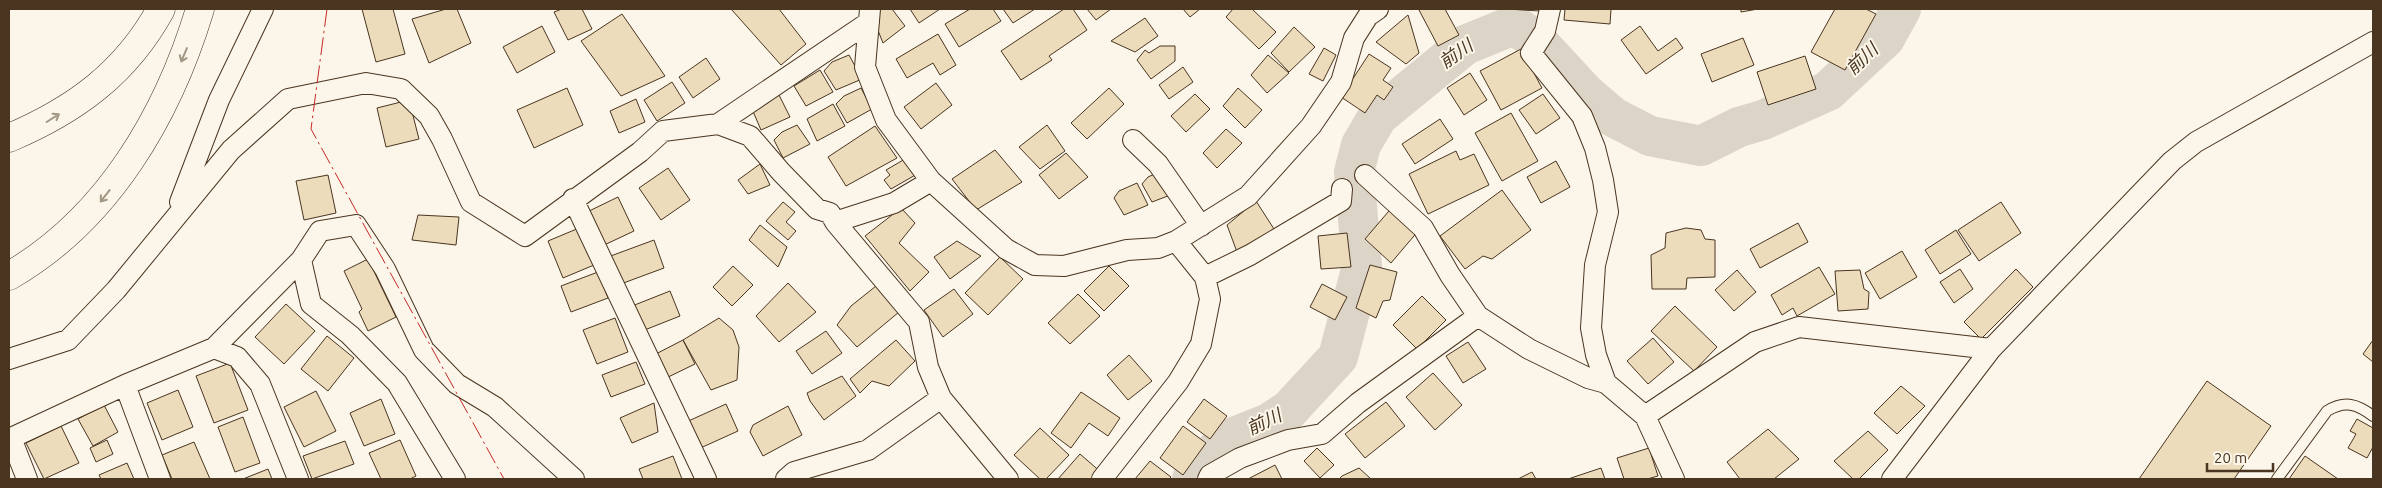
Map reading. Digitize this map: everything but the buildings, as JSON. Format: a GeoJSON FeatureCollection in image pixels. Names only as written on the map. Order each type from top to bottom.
{"type":"FeatureCollection","features":[{"type":"Feature","properties":{"kind":"highway"},"geometry":{"type":"LineString","coordinates":[[9,138],[46,122],[87,96],[123,63],[152,25],[161,9]]}},
{"type":"Feature","properties":{"kind":"highway"},"geometry":{"type":"LineString","coordinates":[[9,276],[58,242],[96,206],[136,153],[165,100],[193,34],[200,9]]}},
{"type":"Feature","properties":{"kind":"street"},"geometry":{"type":"LineString","coordinates":[[174,220],[219,100],[263,9]]}},
{"type":"Feature","properties":{"kind":"street"},"geometry":{"type":"LineString","coordinates":[[869,15],[865,67],[886,120],[931,181],[1006,249],[1035,265],[1064,266],[1127,250],[1158,248],[1176,241],[1248,196],[1310,126],[1341,82],[1354,38],[1368,16],[1378,9]]}},
{"type":"Feature","properties":{"kind":"street"},"geometry":{"type":"LineString","coordinates":[[1550,9],[1545,31],[1531,53],[1582,116],[1603,180],[1608,212],[1595,265],[1591,328],[1596,355],[1606,383]]}},
{"type":"Feature","properties":{"kind":"street"},"geometry":{"type":"LineString","coordinates":[[718,124],[869,15]]}},
{"type":"Feature","properties":{"kind":"street"},"geometry":{"type":"LineString","coordinates":[[1892,479],[1991,349],[2172,161],[2196,142],[2373,42]]}},
{"type":"Feature","properties":{"kind":"street"},"geometry":{"type":"LineString","coordinates":[[9,360],[68,340],[116,290],[231,150],[288,99],[366,83],[401,89],[433,124],[471,202],[525,236],[573,199],[640,152],[663,131],[718,124],[750,136],[780,172],[817,209],[830,214],[920,322],[928,366],[941,398],[1008,479]]}},
{"type":"Feature","properties":{"kind":"street"},"geometry":{"type":"LineString","coordinates":[[1133,140],[1158,164],[1201,226]]}},
{"type":"Feature","properties":{"kind":"street"},"geometry":{"type":"LineString","coordinates":[[1365,175],[1423,228],[1450,275],[1478,316],[1529,349],[1588,378],[1606,383],[1645,416],[1674,479]]}},
{"type":"Feature","properties":{"kind":"street"},"geometry":{"type":"LineString","coordinates":[[835,222],[894,203],[931,181]]}},
{"type":"Feature","properties":{"kind":"street"},"geometry":{"type":"LineString","coordinates":[[1205,277],[1250,255],[1341,201],[1342,188]]}},
{"type":"Feature","properties":{"kind":"street"},"geometry":{"type":"LineString","coordinates":[[573,199],[706,479]]}},
{"type":"Feature","properties":{"kind":"street"},"geometry":{"type":"LineString","coordinates":[[27,479],[10,438],[125,385],[214,348],[301,260],[320,231],[356,225],[385,269],[424,350],[457,384],[495,407],[574,479]]}},
{"type":"Feature","properties":{"kind":"street"},"geometry":{"type":"LineString","coordinates":[[1102,479],[1178,382],[1201,344],[1210,299],[1205,277],[1176,241]]}},
{"type":"Feature","properties":{"kind":"street"},"geometry":{"type":"LineString","coordinates":[[301,260],[311,304],[350,335],[397,383],[455,479]]}},
{"type":"Feature","properties":{"kind":"street"},"geometry":{"type":"LineString","coordinates":[[1208,479],[1210,475],[1240,458],[1288,440],[1322,434],[1358,403],[1478,316]]}},
{"type":"Feature","properties":{"kind":"street"},"geometry":{"type":"LineString","coordinates":[[1645,416],[1755,342],[1799,327],[1991,349]]}},
{"type":"Feature","properties":{"kind":"street"},"geometry":{"type":"LineString","coordinates":[[214,348],[237,357],[260,384],[298,479]]}},
{"type":"Feature","properties":{"kind":"street"},"geometry":{"type":"LineString","coordinates":[[125,385],[160,479]]}},
{"type":"Feature","properties":{"kind":"street"},"geometry":{"type":"LineString","coordinates":[[786,479],[794,472],[868,450],[941,398]]}},
{"type":"Feature","properties":{"kind":"lane"},"geometry":{"type":"LineString","coordinates":[[2277,479],[2328,411],[2339,404],[2351,404],[2373,416]]}},
{"type":"Feature","properties":{"kind":"waterway","name":"前川"},"geometry":{"type":"LineString","coordinates":[[1192,479],[1224,441],[1269,423],[1289,410],[1338,357],[1362,266],[1354,172],[1361,145],[1378,116],[1465,45],[1514,25],[1537,41],[1586,94],[1613,117],[1650,136],[1701,146],[1739,127],[1763,120],[1828,91],[1885,38],[1901,9]]}},
{"type":"Feature","properties":{"kind":"power"},"geometry":{"type":"LineString","coordinates":[[327,9],[311,129],[504,479]]}}]}
